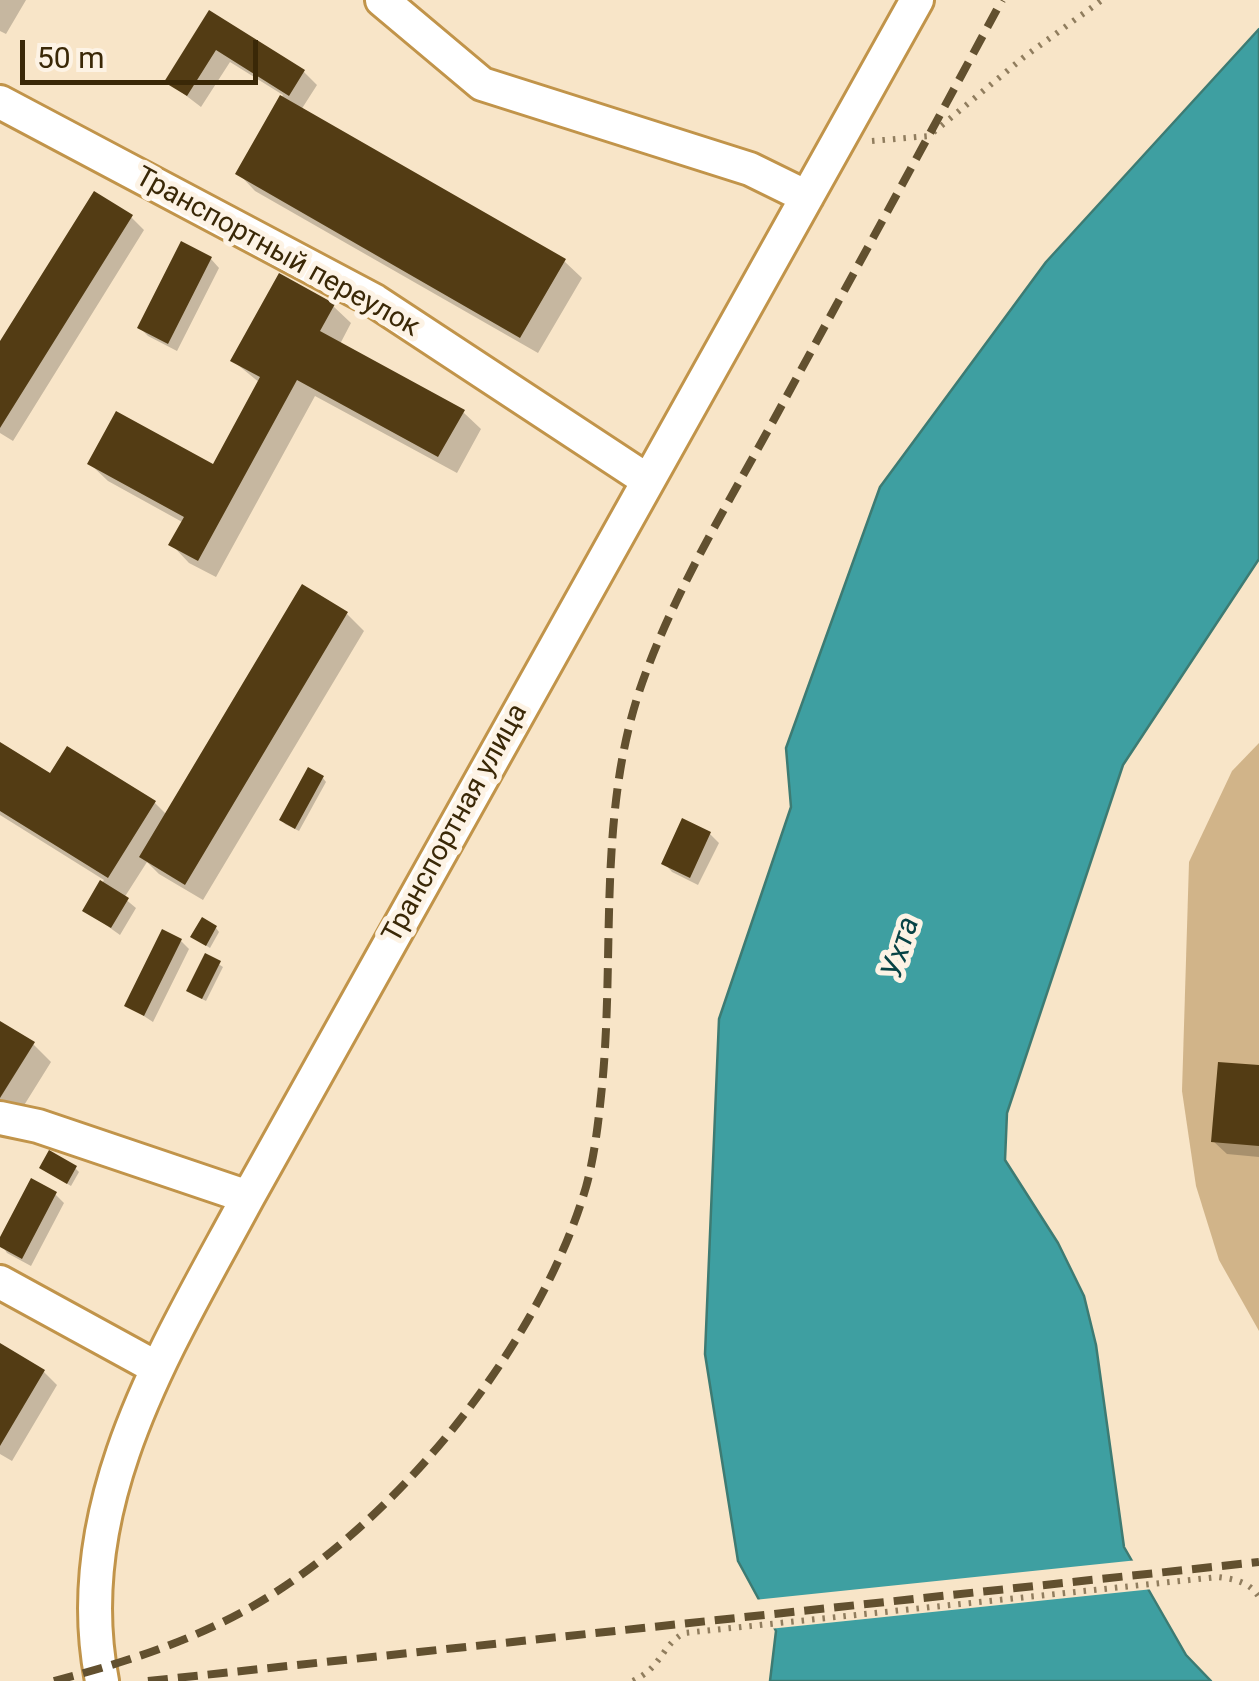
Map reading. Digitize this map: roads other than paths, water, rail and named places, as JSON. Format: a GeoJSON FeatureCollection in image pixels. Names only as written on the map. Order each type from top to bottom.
{"type":"FeatureCollection","features":[{"type":"Feature","properties":{"kind":"street"},"geometry":{"type":"LineString","coordinates":[[382,0],[482,84],[750,169],[807,197]]}},
{"type":"Feature","properties":{"kind":"street","name":"Транспортная улица"},"geometry":{"type":"LineString","coordinates":[[102,1681],[96,1636],[99,1549],[122,1451],[157,1368],[248,1197],[917,0]]}},
{"type":"Feature","properties":{"kind":"street","name":"Транспортный переулок"},"geometry":{"type":"LineString","coordinates":[[0,102],[375,301],[648,480]]}},
{"type":"Feature","properties":{"kind":"street"},"geometry":{"type":"LineString","coordinates":[[0,1118],[38,1126],[248,1197]]}},
{"type":"Feature","properties":{"kind":"street"},"geometry":{"type":"LineString","coordinates":[[0,1282],[157,1368]]}},
{"type":"Feature","properties":{"kind":"water","name":"Ухта"},"geometry":{"type":"Polygon","coordinates":[[[1259,29],[1259,559],[1123,765],[1007,1113],[1005,1160],[1058,1243],[1084,1296],[1096,1345],[1124,1547],[1186,1655],[1211,1681],[770,1681],[776,1631],[738,1561],[705,1354],[719,1019],[791,807],[786,748],[880,487],[1046,262],[1259,29]]]}},
{"type":"Feature","properties":{"kind":"railway"},"geometry":{"type":"LineString","coordinates":[[54,1681],[128,1660],[200,1633],[301,1575],[354,1532],[453,1429],[534,1310],[564,1248],[586,1187],[593,1153],[605,1045],[617,789],[640,689],[668,618],[702,549],[1002,0]]}},
{"type":"Feature","properties":{"kind":"railway"},"geometry":{"type":"LineString","coordinates":[[148,1681],[1259,1562]]}}]}
